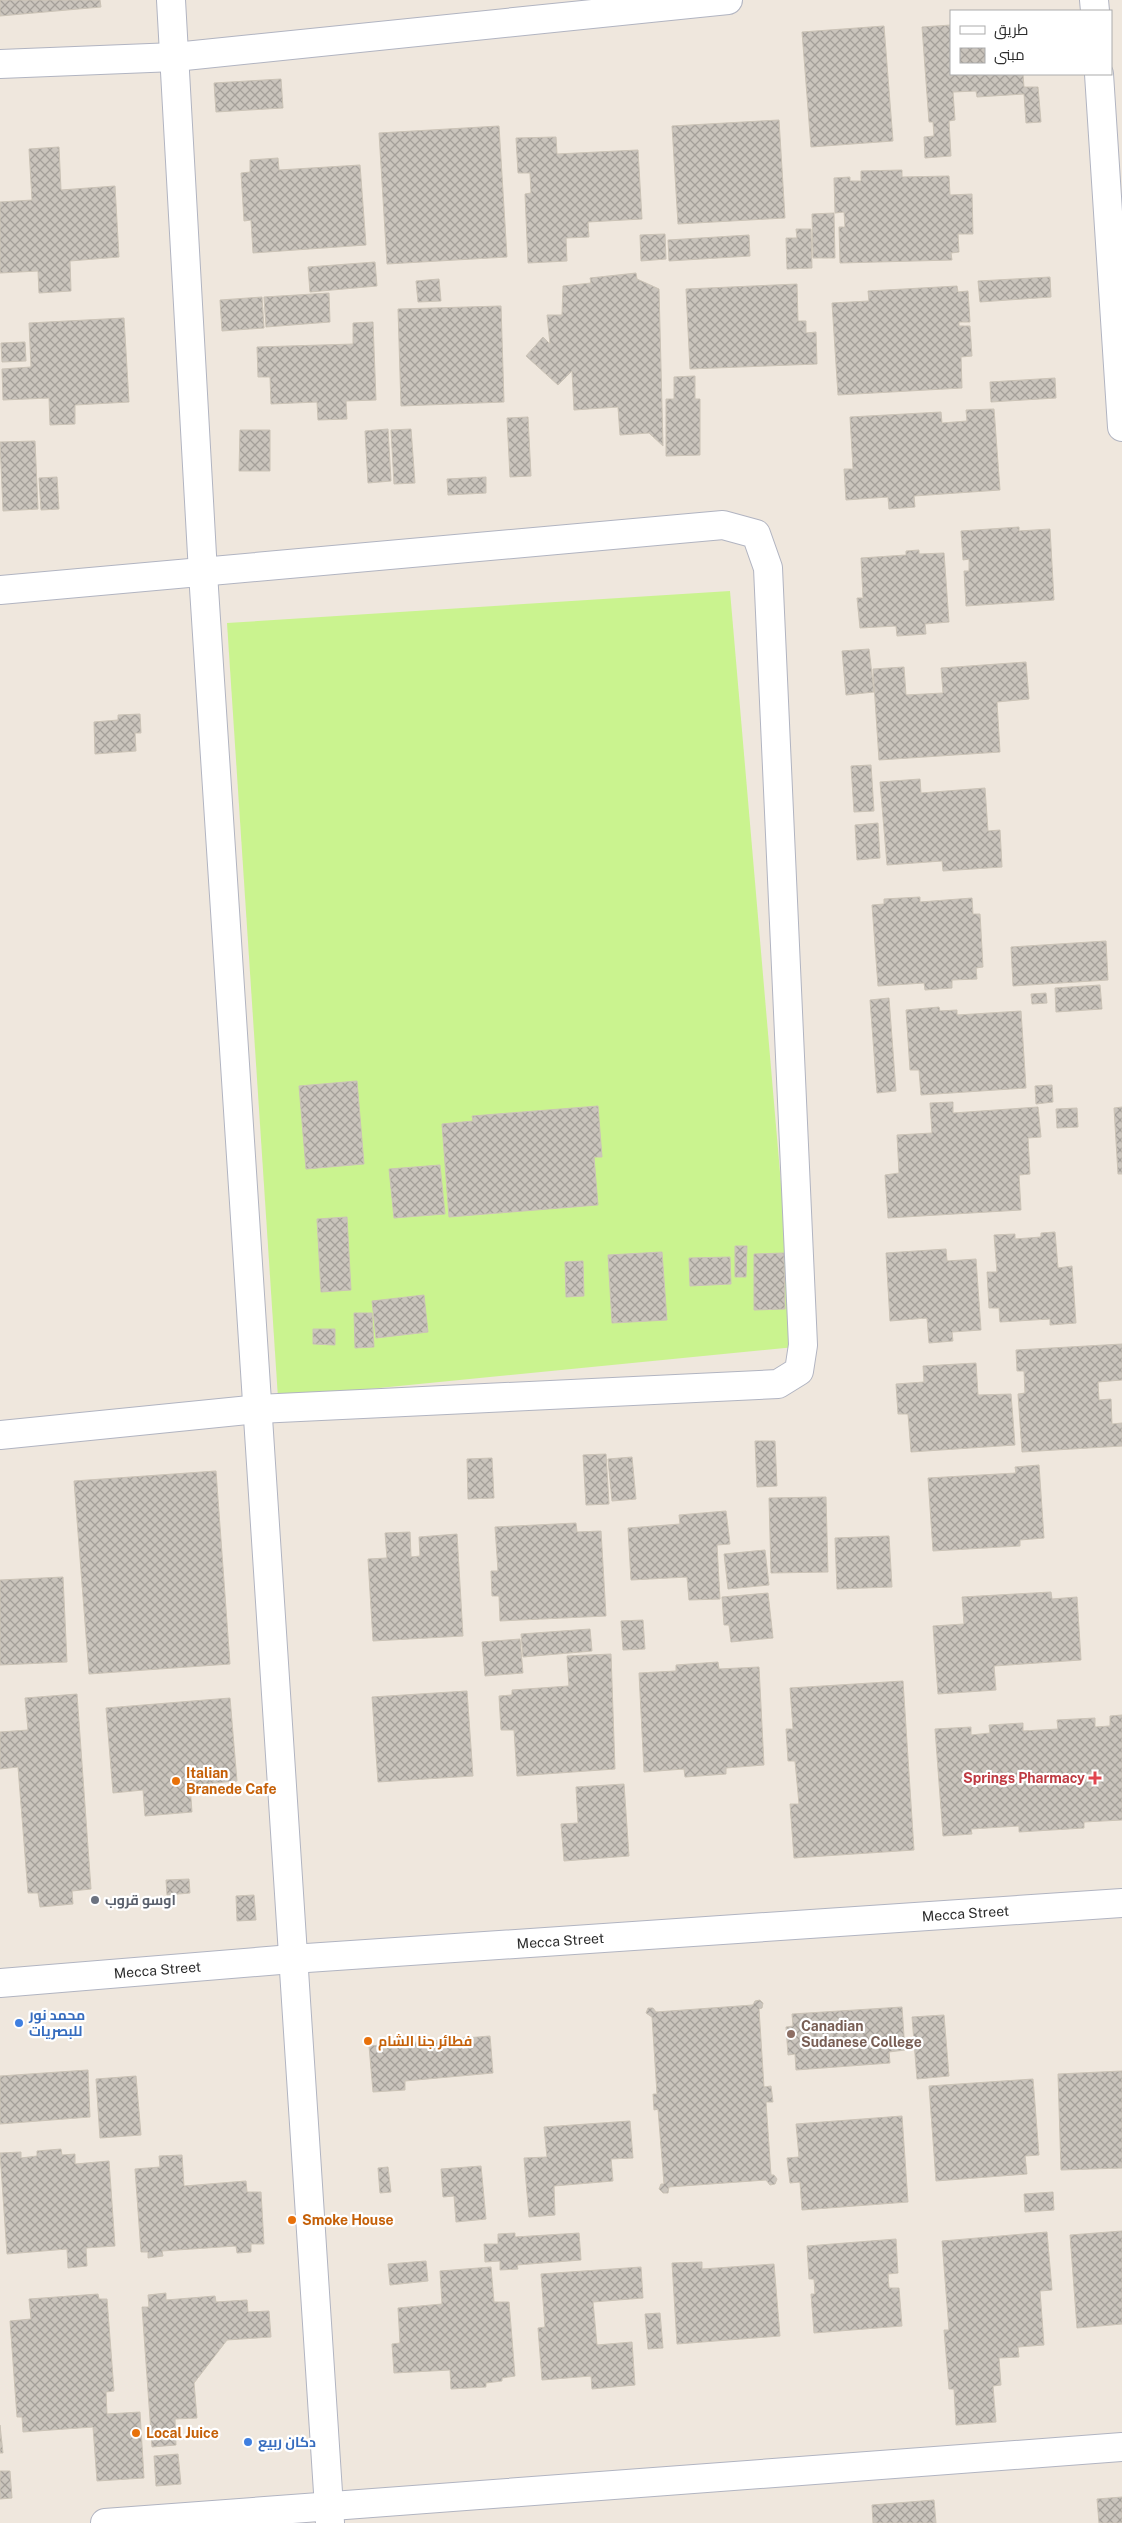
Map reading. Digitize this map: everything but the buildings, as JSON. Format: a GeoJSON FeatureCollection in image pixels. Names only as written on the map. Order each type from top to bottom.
{"type":"FeatureCollection","features":[{"type":"Feature","properties":{"kind":"street"},"geometry":{"type":"LineString","coordinates":[[171,0],[176,57],[203,573],[329,2515]]}},
{"type":"Feature","properties":{"kind":"street"},"geometry":{"type":"LineString","coordinates":[[0,64],[176,57],[728,0]]}},
{"type":"Feature","properties":{"kind":"street"},"geometry":{"type":"LineString","coordinates":[[1099,75],[1114,199],[1122,427]]}},
{"type":"Feature","properties":{"kind":"street"},"geometry":{"type":"LineString","coordinates":[[0,590],[723,525],[756,534],[768,568],[803,1345],[798,1371],[778,1384],[258,1409],[0,1435]]}},
{"type":"Feature","properties":{"kind":"street","name":"Mecca Street"},"geometry":{"type":"LineString","coordinates":[[0,1983],[292,1959],[1122,1903]]}},
{"type":"Feature","properties":{"kind":"street"},"geometry":{"type":"LineString","coordinates":[[105,2523],[329,2515],[1122,2447]]}},
{"type":"Feature","properties":{"kind":"green space"},"geometry":{"type":"Polygon","coordinates":[[[730,591],[795,1347],[278,1398],[227,623],[730,591]]]}},
{"type":"Feature","properties":{"kind":"place","name":"Springs Pharmacy"},"geometry":{"type":"Point","coordinates":[1095,1778]}},
{"type":"Feature","properties":{"kind":"place","name":"Italian Branede Cafe"},"geometry":{"type":"Point","coordinates":[176,1781]}},
{"type":"Feature","properties":{"kind":"place","name":"اوسو قروب"},"geometry":{"type":"Point","coordinates":[95,1900]}},
{"type":"Feature","properties":{"kind":"place","name":"محمد نور للبصريات"},"geometry":{"type":"Point","coordinates":[19,2023]}},
{"type":"Feature","properties":{"kind":"place","name":"Canadian Sudanese College"},"geometry":{"type":"Point","coordinates":[791,2034]}},
{"type":"Feature","properties":{"kind":"place","name":"فطائر جنا الشام"},"geometry":{"type":"Point","coordinates":[368,2041]}},
{"type":"Feature","properties":{"kind":"place","name":"Smoke House"},"geometry":{"type":"Point","coordinates":[292,2220]}},
{"type":"Feature","properties":{"kind":"place","name":"Local Juice"},"geometry":{"type":"Point","coordinates":[136,2433]}},
{"type":"Feature","properties":{"kind":"place","name":"دكان ربيع"},"geometry":{"type":"Point","coordinates":[248,2442]}}]}
